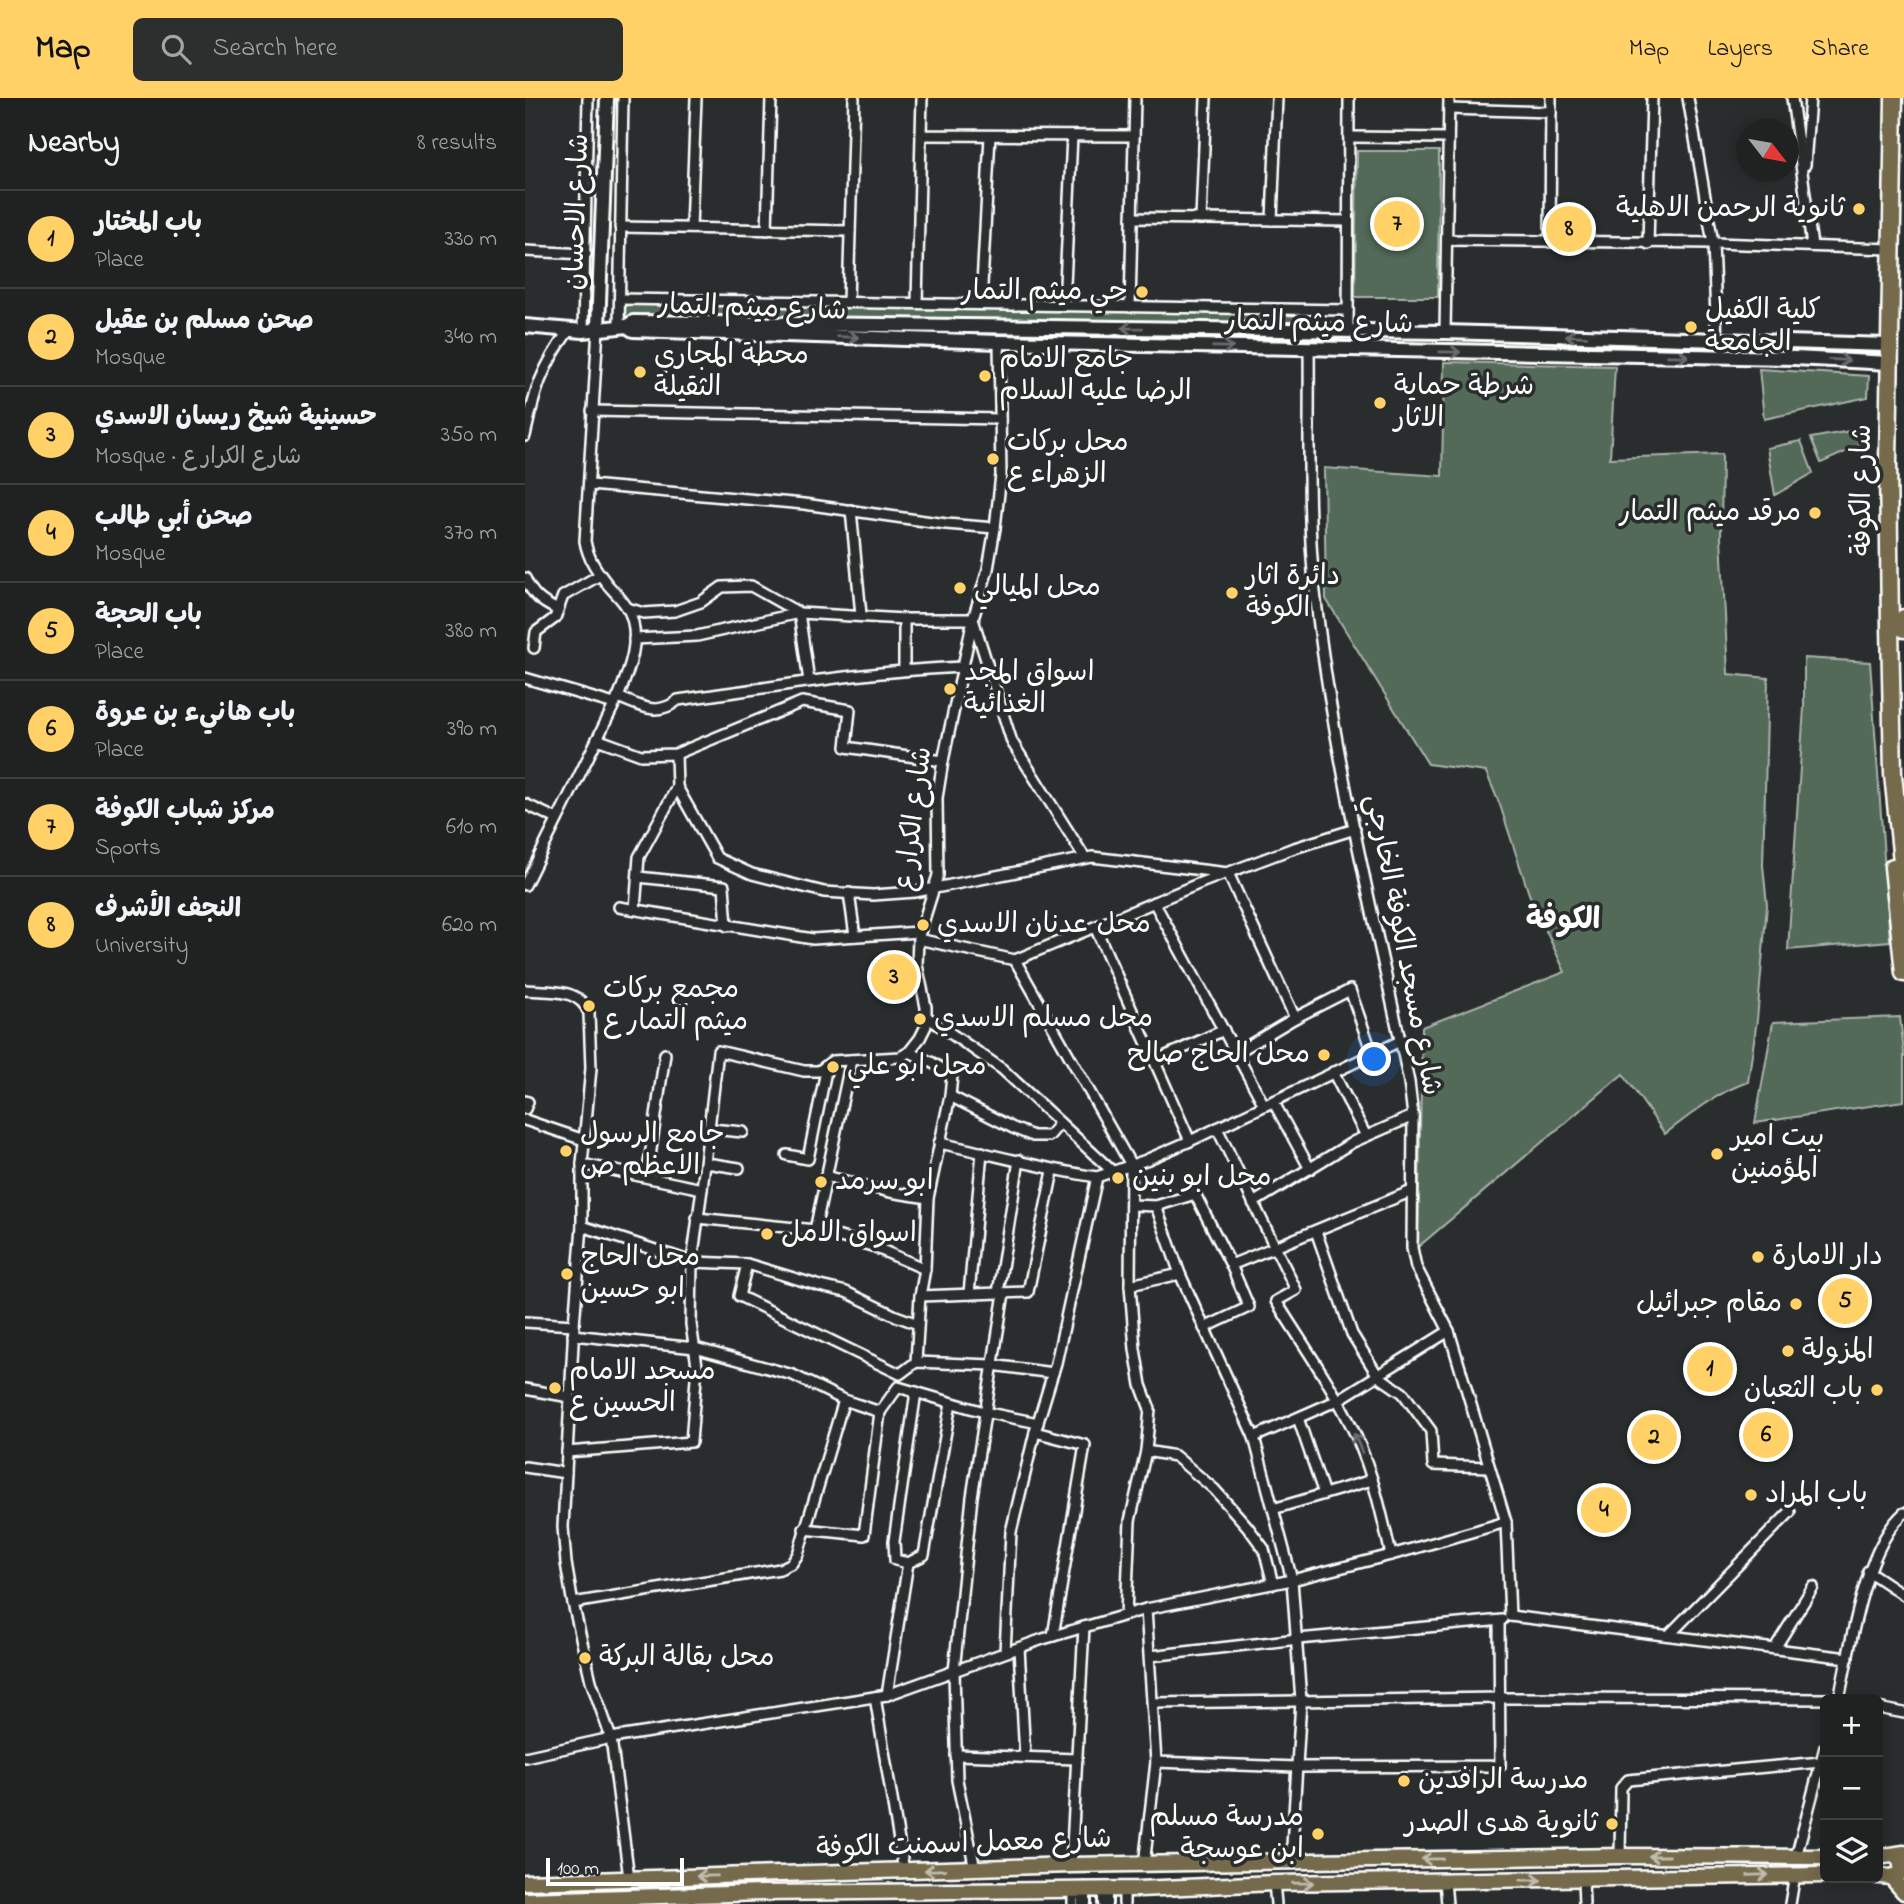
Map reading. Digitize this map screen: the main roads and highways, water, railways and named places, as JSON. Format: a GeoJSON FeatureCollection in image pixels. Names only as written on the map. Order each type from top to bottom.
{"type":"FeatureCollection","features":[{"type":"Feature","properties":{"kind":"highway","name":"شارع الكوفة"},"geometry":{"type":"LineString","coordinates":[[1894,98],[1889,345],[1897,423],[1894,792],[1904,881]]}},
{"type":"Feature","properties":{"kind":"highway"},"geometry":{"type":"LineString","coordinates":[[1904,618],[1904,626]]}},
{"type":"Feature","properties":{"kind":"highway"},"geometry":{"type":"LineString","coordinates":[[1894,792],[1891,848],[1904,973]]}},
{"type":"Feature","properties":{"kind":"main road"},"geometry":{"type":"LineString","coordinates":[[1885,1877],[1896,1876],[1902,1871],[1899,1854]]}},
{"type":"Feature","properties":{"kind":"main road"},"geometry":{"type":"LineString","coordinates":[[1585,1880],[1594,1870],[1590,1856]]}},
{"type":"Feature","properties":{"kind":"main road","name":"شارع معمل اسمنت الكوفة"},"geometry":{"type":"LineString","coordinates":[[525,1882],[1071,1865],[1590,1856],[1820,1857]]}},
{"type":"Feature","properties":{"kind":"main road"},"geometry":{"type":"LineString","coordinates":[[1614,1879],[1608,1869],[1616,1856]]}},
{"type":"Feature","properties":{"kind":"main road"},"geometry":{"type":"LineString","coordinates":[[1056,1866],[1051,1879],[1058,1890]]}},
{"type":"Feature","properties":{"kind":"main road"},"geometry":{"type":"LineString","coordinates":[[1017,1867],[1022,1881],[1017,1890]]}},
{"type":"Feature","properties":{"kind":"main road","name":"شارع معمل اسمنت الكوفة"},"geometry":{"type":"LineString","coordinates":[[525,1900],[763,1893],[889,1898],[1017,1890],[1058,1890],[1078,1897],[1105,1896],[1124,1888],[1274,1883],[1820,1875]]}},
{"type":"Feature","properties":{"kind":"main road"},"geometry":{"type":"LineString","coordinates":[[1885,1877],[1904,1892]]}},
{"type":"Feature","properties":{"kind":"place","name":"ثانوية الرحمن الاهلية"},"geometry":{"type":"Point","coordinates":[1859,209]}},
{"type":"Feature","properties":{"kind":"place","name":"مركز شباب الكوفة"},"geometry":{"type":"Point","coordinates":[1397,224]}},
{"type":"Feature","properties":{"kind":"place","name":"النجف الأشرف"},"geometry":{"type":"Point","coordinates":[1569,229]}},
{"type":"Feature","properties":{"kind":"place","name":"حي ميثم التمار"},"geometry":{"type":"Point","coordinates":[1142,292]}},
{"type":"Feature","properties":{"kind":"place","name":"كلية الكفيل الجامعة"},"geometry":{"type":"Point","coordinates":[1691,327]}},
{"type":"Feature","properties":{"kind":"place","name":"محطة المجاري الثقيلة"},"geometry":{"type":"Point","coordinates":[640,372]}},
{"type":"Feature","properties":{"kind":"place","name":"جامع الامام الرضا عليه السلام"},"geometry":{"type":"Point","coordinates":[985,376]}},
{"type":"Feature","properties":{"kind":"place","name":"شرطة حماية الاثار"},"geometry":{"type":"Point","coordinates":[1380,403]}},
{"type":"Feature","properties":{"kind":"place","name":"محل بركات الزهراء ع"},"geometry":{"type":"Point","coordinates":[993,459]}},
{"type":"Feature","properties":{"kind":"place","name":"مرقد ميثم التمار"},"geometry":{"type":"Point","coordinates":[1815,513]}},
{"type":"Feature","properties":{"kind":"place","name":"محل الميالي"},"geometry":{"type":"Point","coordinates":[960,588]}},
{"type":"Feature","properties":{"kind":"place","name":"دائرة اثار الكوفة"},"geometry":{"type":"Point","coordinates":[1232,593]}},
{"type":"Feature","properties":{"kind":"place","name":"اسواق المجد الغذائية"},"geometry":{"type":"Point","coordinates":[950,689]}},
{"type":"Feature","properties":{"kind":"place","name":"محل عدنان الاسدي"},"geometry":{"type":"Point","coordinates":[923,925]}},
{"type":"Feature","properties":{"kind":"place","name":"حسينية شيخ ريسان الاسدي"},"geometry":{"type":"Point","coordinates":[894,977]}},
{"type":"Feature","properties":{"kind":"place","name":"مجمع بركات ميثم التمار ع"},"geometry":{"type":"Point","coordinates":[589,1006]}},
{"type":"Feature","properties":{"kind":"place","name":"محل مسلم الاسدي"},"geometry":{"type":"Point","coordinates":[920,1019]}},
{"type":"Feature","properties":{"kind":"place","name":"محل الحاج صالح"},"geometry":{"type":"Point","coordinates":[1324,1055]}},
{"type":"Feature","properties":{"kind":"place","name":"محل ابو علي"},"geometry":{"type":"Point","coordinates":[833,1067]}},
{"type":"Feature","properties":{"kind":"place","name":"جامع الرسول الاعظم ص"},"geometry":{"type":"Point","coordinates":[566,1151]}},
{"type":"Feature","properties":{"kind":"place","name":"بيت امير المؤمنين"},"geometry":{"type":"Point","coordinates":[1717,1154]}},
{"type":"Feature","properties":{"kind":"place","name":"محل ابو بنين"},"geometry":{"type":"Point","coordinates":[1118,1178]}},
{"type":"Feature","properties":{"kind":"place","name":"ابو سرمد"},"geometry":{"type":"Point","coordinates":[821,1182]}},
{"type":"Feature","properties":{"kind":"place","name":"اسواق الامل"},"geometry":{"type":"Point","coordinates":[767,1234]}},
{"type":"Feature","properties":{"kind":"place","name":"دار الامارة"},"geometry":{"type":"Point","coordinates":[1758,1257]}},
{"type":"Feature","properties":{"kind":"place","name":"محل الحاج ابو حسين"},"geometry":{"type":"Point","coordinates":[567,1274]}},
{"type":"Feature","properties":{"kind":"place","name":"باب الحجة"},"geometry":{"type":"Point","coordinates":[1845,1301]}},
{"type":"Feature","properties":{"kind":"place","name":"مقام جبرائيل"},"geometry":{"type":"Point","coordinates":[1796,1304]}},
{"type":"Feature","properties":{"kind":"place","name":"المزولة"},"geometry":{"type":"Point","coordinates":[1788,1351]}},
{"type":"Feature","properties":{"kind":"place","name":"باب المختار"},"geometry":{"type":"Point","coordinates":[1710,1369]}},
{"type":"Feature","properties":{"kind":"place","name":"مسجد الامام الحسين ع"},"geometry":{"type":"Point","coordinates":[555,1388]}},
{"type":"Feature","properties":{"kind":"place","name":"باب الثعبان"},"geometry":{"type":"Point","coordinates":[1877,1390]}},
{"type":"Feature","properties":{"kind":"place","name":"باب هانيء بن عروة"},"geometry":{"type":"Point","coordinates":[1766,1435]}},
{"type":"Feature","properties":{"kind":"place","name":"صحن مسلم بن عقيل"},"geometry":{"type":"Point","coordinates":[1654,1437]}},
{"type":"Feature","properties":{"kind":"place","name":"باب المراد"},"geometry":{"type":"Point","coordinates":[1751,1495]}},
{"type":"Feature","properties":{"kind":"place","name":"صحن أبي طالب"},"geometry":{"type":"Point","coordinates":[1604,1510]}},
{"type":"Feature","properties":{"kind":"place","name":"محل بقالة البركة"},"geometry":{"type":"Point","coordinates":[585,1658]}},
{"type":"Feature","properties":{"kind":"place","name":"مدرسة الرافدين"},"geometry":{"type":"Point","coordinates":[1404,1781]}},
{"type":"Feature","properties":{"kind":"place","name":"ثانوية هدى الصدر"},"geometry":{"type":"Point","coordinates":[1612,1824]}},
{"type":"Feature","properties":{"kind":"place","name":"مدرسة مسلم ابن عوسجة"},"geometry":{"type":"Point","coordinates":[1318,1834]}},
{"type":"Feature","properties":{"kind":"district","name":"الكوفة"},"geometry":{"type":"Point","coordinates":[1563,921]}}]}
